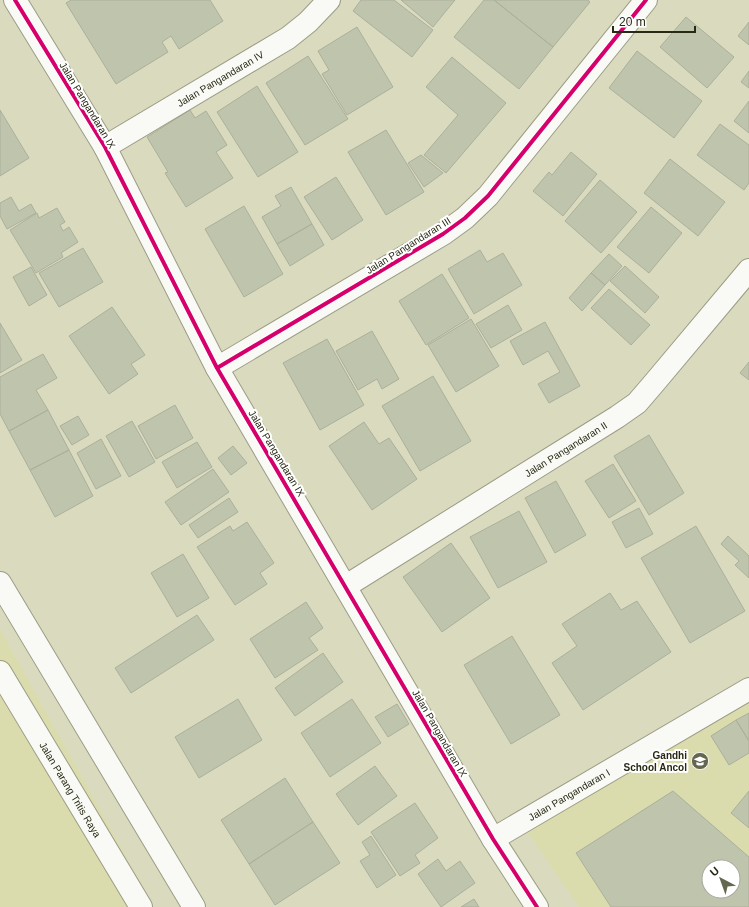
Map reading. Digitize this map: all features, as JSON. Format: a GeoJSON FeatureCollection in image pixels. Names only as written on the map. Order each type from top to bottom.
{"type":"FeatureCollection","features":[{"type":"Feature","properties":{"kind":"street","name":"Jalan Pangandaran IX"},"geometry":{"type":"LineString","coordinates":[[15,0],[105,147],[217,368],[493,839],[537,907]]}},
{"type":"Feature","properties":{"kind":"street","name":"Jalan Pangandaran IV"},"geometry":{"type":"LineString","coordinates":[[105,147],[288,38],[308,22],[329,0]]}},
{"type":"Feature","properties":{"kind":"street","name":"Jalan Pangandaran III"},"geometry":{"type":"LineString","coordinates":[[217,368],[443,234],[466,218],[488,196],[646,0]]}},
{"type":"Feature","properties":{"kind":"street","name":"Jalan Pangandaran II"},"geometry":{"type":"LineString","coordinates":[[346,586],[617,417],[636,403],[656,382],[749,270]]}},
{"type":"Feature","properties":{"kind":"street"},"geometry":{"type":"LineString","coordinates":[[0,583],[194,907]]}},
{"type":"Feature","properties":{"kind":"street","name":"Jalan Parang Tritis Raya"},"geometry":{"type":"LineString","coordinates":[[0,672],[141,907]]}},
{"type":"Feature","properties":{"kind":"street","name":"Jalan Pangandaran I"},"geometry":{"type":"LineString","coordinates":[[493,839],[749,689]]}},
{"type":"Feature","properties":{"kind":"shaded area"},"geometry":{"type":"Polygon","coordinates":[[[0,629],[154,907],[0,907],[0,629]]]}},
{"type":"Feature","properties":{"kind":"shaded area","name":"Gandhi School Ancol"},"geometry":{"type":"Polygon","coordinates":[[[749,696],[749,907],[579,907],[524,827],[749,696]]]}},
{"type":"Feature","properties":{"kind":"building"},"geometry":{"type":"Polygon","coordinates":[[[71,0],[210,0],[223,21],[179,49],[171,36],[162,42],[168,52],[116,84],[66,3],[71,0]]]}},
{"type":"Feature","properties":{"kind":"building"},"geometry":{"type":"Polygon","coordinates":[[[361,0],[394,0],[433,30],[412,57],[353,11],[361,0]]]}},
{"type":"Feature","properties":{"kind":"building"},"geometry":{"type":"Polygon","coordinates":[[[401,0],[455,0],[433,27],[401,0]]]}},
{"type":"Feature","properties":{"kind":"building"},"geometry":{"type":"Polygon","coordinates":[[[484,0],[494,0],[553,47],[519,89],[454,37],[484,0]]]}},
{"type":"Feature","properties":{"kind":"building"},"geometry":{"type":"Polygon","coordinates":[[[494,0],[588,0],[590,2],[553,47],[494,0]]]}},
{"type":"Feature","properties":{"kind":"building"},"geometry":{"type":"Polygon","coordinates":[[[686,17],[734,57],[707,88],[660,47],[686,17]]]}},
{"type":"Feature","properties":{"kind":"building"},"geometry":{"type":"Polygon","coordinates":[[[749,22],[749,45],[738,36],[749,22]]]}},
{"type":"Feature","properties":{"kind":"building"},"geometry":{"type":"Polygon","coordinates":[[[357,27],[393,87],[347,115],[322,74],[329,70],[318,51],[357,27]]]}},
{"type":"Feature","properties":{"kind":"building"},"geometry":{"type":"Polygon","coordinates":[[[637,51],[702,101],[674,138],[609,88],[637,51]]]}},
{"type":"Feature","properties":{"kind":"building"},"geometry":{"type":"Polygon","coordinates":[[[308,56],[348,119],[305,145],[266,83],[308,56]]]}},
{"type":"Feature","properties":{"kind":"building"},"geometry":{"type":"Polygon","coordinates":[[[452,57],[506,103],[446,173],[424,155],[458,115],[426,87],[452,57]]]}},
{"type":"Feature","properties":{"kind":"building"},"geometry":{"type":"Polygon","coordinates":[[[749,71],[749,88],[741,82],[749,71]]]}},
{"type":"Feature","properties":{"kind":"building"},"geometry":{"type":"Polygon","coordinates":[[[257,86],[298,152],[258,177],[217,112],[257,86]]]}},
{"type":"Feature","properties":{"kind":"building"},"geometry":{"type":"Polygon","coordinates":[[[749,101],[749,133],[734,121],[749,101]]]}},
{"type":"Feature","properties":{"kind":"building"},"geometry":{"type":"Polygon","coordinates":[[[0,110],[29,158],[0,176],[0,110]]]}},
{"type":"Feature","properties":{"kind":"building"},"geometry":{"type":"Polygon","coordinates":[[[190,110],[195,118],[206,111],[227,145],[216,152],[233,178],[186,207],[165,173],[168,172],[147,137],[190,110]]]}},
{"type":"Feature","properties":{"kind":"building"},"geometry":{"type":"Polygon","coordinates":[[[720,124],[749,145],[749,183],[744,190],[697,155],[720,124]]]}},
{"type":"Feature","properties":{"kind":"building"},"geometry":{"type":"Polygon","coordinates":[[[386,130],[424,192],[386,215],[348,152],[386,130]]]}},
{"type":"Feature","properties":{"kind":"building"},"geometry":{"type":"Polygon","coordinates":[[[571,152],[597,174],[563,216],[533,191],[549,172],[552,175],[571,152]]]}},
{"type":"Feature","properties":{"kind":"building"},"geometry":{"type":"Polygon","coordinates":[[[421,155],[443,173],[424,187],[408,163],[421,155]]]}},
{"type":"Feature","properties":{"kind":"building"},"geometry":{"type":"Polygon","coordinates":[[[670,159],[725,202],[698,236],[644,193],[670,159]]]}},
{"type":"Feature","properties":{"kind":"building"},"geometry":{"type":"Polygon","coordinates":[[[336,177],[363,220],[332,240],[304,197],[336,177]]]}},
{"type":"Feature","properties":{"kind":"building"},"geometry":{"type":"Polygon","coordinates":[[[600,180],[637,212],[601,253],[565,221],[600,180]]]}},
{"type":"Feature","properties":{"kind":"building"},"geometry":{"type":"Polygon","coordinates":[[[291,187],[312,224],[277,244],[262,217],[281,206],[275,196],[291,187]]]}},
{"type":"Feature","properties":{"kind":"building"},"geometry":{"type":"Polygon","coordinates":[[[11,197],[19,211],[31,204],[36,213],[7,229],[0,216],[0,203],[11,197]]]}},
{"type":"Feature","properties":{"kind":"building"},"geometry":{"type":"Polygon","coordinates":[[[244,206],[283,274],[244,297],[205,229],[244,206]]]}},
{"type":"Feature","properties":{"kind":"building"},"geometry":{"type":"Polygon","coordinates":[[[651,207],[682,233],[649,273],[617,247],[651,207]]]}},
{"type":"Feature","properties":{"kind":"building"},"geometry":{"type":"Polygon","coordinates":[[[57,208],[65,222],[60,225],[63,231],[69,227],[78,242],[61,253],[63,257],[36,273],[10,230],[37,213],[39,218],[57,208]]]}},
{"type":"Feature","properties":{"kind":"building"},"geometry":{"type":"Polygon","coordinates":[[[312,224],[324,245],[290,266],[277,244],[312,224]]]}},
{"type":"Feature","properties":{"kind":"building"},"geometry":{"type":"Polygon","coordinates":[[[83,248],[103,282],[59,307],[39,273],[83,248]]]}},
{"type":"Feature","properties":{"kind":"building"},"geometry":{"type":"Polygon","coordinates":[[[480,250],[487,262],[503,253],[522,285],[474,314],[448,269],[480,250]]]}},
{"type":"Feature","properties":{"kind":"building"},"geometry":{"type":"Polygon","coordinates":[[[609,254],[622,266],[605,285],[591,273],[609,254]]]}},
{"type":"Feature","properties":{"kind":"building"},"geometry":{"type":"Polygon","coordinates":[[[625,266],[659,297],[645,313],[610,281],[625,266]]]}},
{"type":"Feature","properties":{"kind":"building"},"geometry":{"type":"Polygon","coordinates":[[[31,267],[47,295],[29,306],[13,277],[31,267]]]}},
{"type":"Feature","properties":{"kind":"building"},"geometry":{"type":"Polygon","coordinates":[[[591,273],[605,285],[582,311],[569,298],[591,273]]]}},
{"type":"Feature","properties":{"kind":"building"},"geometry":{"type":"Polygon","coordinates":[[[442,274],[469,318],[426,345],[399,301],[442,274]]]}},
{"type":"Feature","properties":{"kind":"building"},"geometry":{"type":"Polygon","coordinates":[[[609,289],[650,325],[631,345],[591,308],[609,289]]]}},
{"type":"Feature","properties":{"kind":"building"},"geometry":{"type":"Polygon","coordinates":[[[508,305],[522,330],[491,348],[476,324],[508,305]]]}},
{"type":"Feature","properties":{"kind":"building"},"geometry":{"type":"Polygon","coordinates":[[[112,307],[145,355],[131,364],[138,374],[109,394],[69,336],[112,307]]]}},
{"type":"Feature","properties":{"kind":"building"},"geometry":{"type":"Polygon","coordinates":[[[471,319],[499,366],[456,392],[428,345],[471,319]]]}},
{"type":"Feature","properties":{"kind":"building"},"geometry":{"type":"Polygon","coordinates":[[[545,322],[580,386],[549,403],[538,384],[560,372],[548,351],[523,365],[510,341],[545,322]]]}},
{"type":"Feature","properties":{"kind":"building"},"geometry":{"type":"Polygon","coordinates":[[[0,323],[22,360],[0,373],[0,323]]]}},
{"type":"Feature","properties":{"kind":"building"},"geometry":{"type":"Polygon","coordinates":[[[372,331],[399,379],[382,389],[377,379],[358,390],[336,351],[372,331]]]}},
{"type":"Feature","properties":{"kind":"building"},"geometry":{"type":"Polygon","coordinates":[[[327,339],[364,405],[320,430],[283,363],[327,339]]]}},
{"type":"Feature","properties":{"kind":"building"},"geometry":{"type":"Polygon","coordinates":[[[43,354],[57,378],[36,390],[48,410],[9,431],[0,414],[0,377],[43,354]]]}},
{"type":"Feature","properties":{"kind":"building"},"geometry":{"type":"Polygon","coordinates":[[[749,362],[749,380],[740,373],[749,362]]]}},
{"type":"Feature","properties":{"kind":"building"},"geometry":{"type":"Polygon","coordinates":[[[433,376],[471,441],[420,471],[382,406],[433,376]]]}},
{"type":"Feature","properties":{"kind":"building"},"geometry":{"type":"Polygon","coordinates":[[[175,405],[193,438],[156,459],[138,426],[175,405]]]}},
{"type":"Feature","properties":{"kind":"building"},"geometry":{"type":"Polygon","coordinates":[[[48,410],[69,450],[30,470],[9,431],[48,410]]]}},
{"type":"Feature","properties":{"kind":"building"},"geometry":{"type":"Polygon","coordinates":[[[78,416],[89,435],[72,445],[60,426],[78,416]]]}},
{"type":"Feature","properties":{"kind":"building"},"geometry":{"type":"Polygon","coordinates":[[[132,421],[155,462],[129,477],[106,436],[132,421]]]}},
{"type":"Feature","properties":{"kind":"building"},"geometry":{"type":"Polygon","coordinates":[[[364,422],[379,444],[389,438],[417,479],[372,510],[329,446],[364,422]]]}},
{"type":"Feature","properties":{"kind":"building"},"geometry":{"type":"Polygon","coordinates":[[[649,435],[684,493],[649,515],[614,456],[649,435]]]}},
{"type":"Feature","properties":{"kind":"building"},"geometry":{"type":"Polygon","coordinates":[[[101,439],[121,476],[96,489],[77,453],[101,439]]]}},
{"type":"Feature","properties":{"kind":"building"},"geometry":{"type":"Polygon","coordinates":[[[197,442],[212,467],[177,488],[162,462],[197,442]]]}},
{"type":"Feature","properties":{"kind":"building"},"geometry":{"type":"Polygon","coordinates":[[[233,446],[247,463],[231,475],[218,458],[233,446]]]}},
{"type":"Feature","properties":{"kind":"building"},"geometry":{"type":"Polygon","coordinates":[[[69,450],[93,496],[55,517],[30,470],[69,450]]]}},
{"type":"Feature","properties":{"kind":"building"},"geometry":{"type":"Polygon","coordinates":[[[613,464],[636,501],[609,518],[585,481],[613,464]]]}},
{"type":"Feature","properties":{"kind":"building"},"geometry":{"type":"Polygon","coordinates":[[[213,469],[229,492],[181,525],[165,502],[213,469]]]}},
{"type":"Feature","properties":{"kind":"building"},"geometry":{"type":"Polygon","coordinates":[[[556,481],[586,535],[555,553],[525,498],[556,481]]]}},
{"type":"Feature","properties":{"kind":"building"},"geometry":{"type":"Polygon","coordinates":[[[229,498],[238,512],[198,538],[189,525],[229,498]]]}},
{"type":"Feature","properties":{"kind":"building"},"geometry":{"type":"Polygon","coordinates":[[[639,508],[653,534],[626,548],[612,522],[639,508]]]}},
{"type":"Feature","properties":{"kind":"building"},"geometry":{"type":"Polygon","coordinates":[[[519,511],[547,562],[498,588],[470,537],[519,511]]]}},
{"type":"Feature","properties":{"kind":"building"},"geometry":{"type":"Polygon","coordinates":[[[247,522],[274,563],[260,573],[267,584],[235,605],[197,547],[230,526],[233,531],[247,522]]]}},
{"type":"Feature","properties":{"kind":"building"},"geometry":{"type":"Polygon","coordinates":[[[696,526],[745,611],[690,643],[641,558],[696,526]]]}},
{"type":"Feature","properties":{"kind":"building"},"geometry":{"type":"Polygon","coordinates":[[[728,536],[749,556],[749,578],[735,565],[739,561],[721,544],[728,536]]]}},
{"type":"Feature","properties":{"kind":"building"},"geometry":{"type":"Polygon","coordinates":[[[451,543],[490,598],[442,632],[403,577],[451,543]]]}},
{"type":"Feature","properties":{"kind":"building"},"geometry":{"type":"Polygon","coordinates":[[[183,554],[209,598],[177,617],[151,573],[183,554]]]}},
{"type":"Feature","properties":{"kind":"building"},"geometry":{"type":"Polygon","coordinates":[[[610,593],[621,610],[637,601],[671,652],[583,710],[552,663],[577,646],[562,624],[610,593]]]}},
{"type":"Feature","properties":{"kind":"building"},"geometry":{"type":"Polygon","coordinates":[[[306,602],[323,628],[309,638],[318,650],[275,678],[250,639],[306,602]]]}},
{"type":"Feature","properties":{"kind":"building"},"geometry":{"type":"Polygon","coordinates":[[[197,615],[214,640],[131,693],[115,668],[197,615]]]}},
{"type":"Feature","properties":{"kind":"building"},"geometry":{"type":"Polygon","coordinates":[[[512,636],[560,715],[511,744],[464,665],[512,636]]]}},
{"type":"Feature","properties":{"kind":"building"},"geometry":{"type":"Polygon","coordinates":[[[323,653],[343,682],[295,716],[275,688],[323,653]]]}},
{"type":"Feature","properties":{"kind":"building"},"geometry":{"type":"Polygon","coordinates":[[[238,699],[262,740],[199,778],[175,737],[238,699]]]}},
{"type":"Feature","properties":{"kind":"building"},"geometry":{"type":"Polygon","coordinates":[[[352,699],[381,743],[330,777],[301,733],[352,699]]]}},
{"type":"Feature","properties":{"kind":"building"},"geometry":{"type":"Polygon","coordinates":[[[397,704],[409,724],[388,737],[375,717],[397,704]]]}},
{"type":"Feature","properties":{"kind":"building"},"geometry":{"type":"Polygon","coordinates":[[[749,713],[749,741],[736,720],[749,713]]]}},
{"type":"Feature","properties":{"kind":"building"},"geometry":{"type":"Polygon","coordinates":[[[736,720],[749,741],[749,753],[729,765],[711,736],[736,720]]]}},
{"type":"Feature","properties":{"kind":"building"},"geometry":{"type":"Polygon","coordinates":[[[375,766],[397,796],[358,825],[336,794],[375,766]]]}},
{"type":"Feature","properties":{"kind":"building"},"geometry":{"type":"Polygon","coordinates":[[[285,778],[313,822],[249,864],[221,820],[285,778]]]}},
{"type":"Feature","properties":{"kind":"building"},"geometry":{"type":"Polygon","coordinates":[[[673,791],[749,857],[749,907],[611,907],[576,853],[673,791]]]}},
{"type":"Feature","properties":{"kind":"building"},"geometry":{"type":"Polygon","coordinates":[[[749,791],[749,828],[731,813],[749,791]]]}},
{"type":"Feature","properties":{"kind":"building"},"geometry":{"type":"Polygon","coordinates":[[[415,803],[438,838],[415,855],[420,863],[400,876],[371,832],[415,803]]]}},
{"type":"Feature","properties":{"kind":"building"},"geometry":{"type":"Polygon","coordinates":[[[313,822],[340,863],[275,905],[249,864],[313,822]]]}},
{"type":"Feature","properties":{"kind":"building"},"geometry":{"type":"Polygon","coordinates":[[[371,836],[396,875],[377,888],[360,861],[370,855],[362,842],[371,836]]]}},
{"type":"Feature","properties":{"kind":"building"},"geometry":{"type":"Polygon","coordinates":[[[438,859],[446,871],[460,861],[475,883],[441,907],[418,874],[438,859]]]}},
{"type":"Feature","properties":{"kind":"building"},"geometry":{"type":"Polygon","coordinates":[[[474,899],[479,907],[461,907],[474,899]]]}},
{"type":"Feature","properties":{"kind":"cycle path"},"geometry":{"type":"LineString","coordinates":[[15,0],[105,147],[217,368],[493,839],[537,907]]}},
{"type":"Feature","properties":{"kind":"cycle path"},"geometry":{"type":"LineString","coordinates":[[217,368],[443,234],[465,218],[488,196],[646,0]]}},
{"type":"Feature","properties":{"kind":"place","name":"Gandhi School Ancol"},"geometry":{"type":"Point","coordinates":[700,761]}}]}
